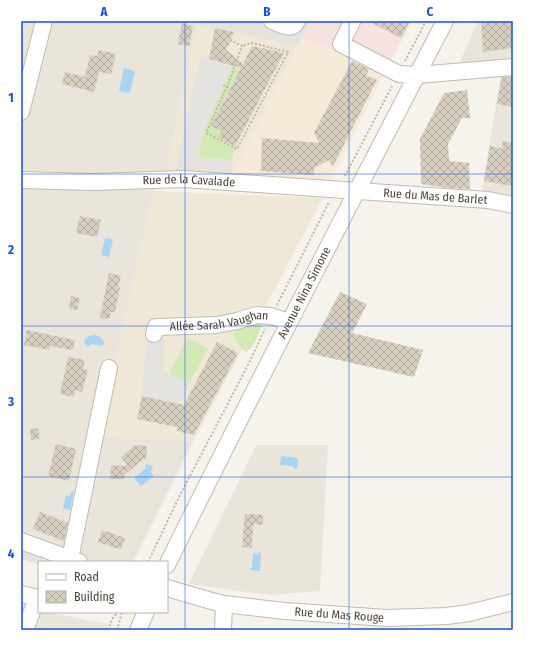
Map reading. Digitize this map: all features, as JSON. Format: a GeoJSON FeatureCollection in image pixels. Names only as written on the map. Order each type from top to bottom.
{"type":"FeatureCollection","features":[{"type":"Feature","properties":{"kind":"street"},"geometry":{"type":"LineString","coordinates":[[21,112],[44,21]]}},
{"type":"Feature","properties":{"kind":"street"},"geometry":{"type":"LineString","coordinates":[[272,21],[289,27],[294,26],[298,21]]}},
{"type":"Feature","properties":{"kind":"street","name":"Avenue Nina Simone"},"geometry":{"type":"LineString","coordinates":[[168,563],[289,322],[445,21]]}},
{"type":"Feature","properties":{"kind":"street"},"geometry":{"type":"LineString","coordinates":[[352,22],[341,44],[399,74],[417,75],[513,67]]}},
{"type":"Feature","properties":{"kind":"street","name":"Rue de la Cavalade"},"geometry":{"type":"LineString","coordinates":[[21,180],[93,182],[184,179],[356,191]]}},
{"type":"Feature","properties":{"kind":"street","name":"Rue du Mas de Barlet"},"geometry":{"type":"LineString","coordinates":[[356,191],[488,200],[513,205]]}},
{"type":"Feature","properties":{"kind":"street","name":"Allée Sarah Vaughan"},"geometry":{"type":"LineString","coordinates":[[154,334],[156,327],[216,325],[237,321],[257,314],[271,316],[289,322]]}},
{"type":"Feature","properties":{"kind":"street"},"geometry":{"type":"LineString","coordinates":[[21,541],[75,560],[109,368]]}},
{"type":"Feature","properties":{"kind":"street","name":"Rue du Mas Rouge"},"geometry":{"type":"LineString","coordinates":[[168,588],[224,604],[285,611],[387,618],[447,616],[469,613],[513,602]]}},
{"type":"Feature","properties":{"kind":"street"},"geometry":{"type":"LineString","coordinates":[[21,594],[38,598],[25,630]]}},
{"type":"Feature","properties":{"kind":"street"},"geometry":{"type":"LineString","coordinates":[[223,630],[224,604]]}},
{"type":"Feature","properties":{"kind":"street"},"geometry":{"type":"LineString","coordinates":[[138,630],[146,613]]}},
{"type":"Feature","properties":{"kind":"path"},"geometry":{"type":"LineString","coordinates":[[148,561],[180,495],[249,363],[271,316],[426,21]]}},
{"type":"Feature","properties":{"kind":"path"},"geometry":{"type":"LineString","coordinates":[[230,40],[242,46],[252,43],[288,52],[237,149],[206,133],[227,87],[242,46]]}},
{"type":"Feature","properties":{"kind":"path"},"geometry":{"type":"LineString","coordinates":[[223,85],[230,89]]}},
{"type":"Feature","properties":{"kind":"path"},"geometry":{"type":"LineString","coordinates":[[108,630],[112,619],[117,613]]}},
{"type":"Feature","properties":{"kind":"path"},"geometry":{"type":"LineString","coordinates":[[117,630],[122,613]]}},
{"type":"Feature","properties":{"kind":"shaded area"},"geometry":{"type":"Polygon","coordinates":[[[21,21],[183,21],[197,24],[166,175],[154,191],[98,436],[193,442],[134,561],[91,561],[21,536],[21,21]]]}},
{"type":"Feature","properties":{"kind":"shaded area"},"geometry":{"type":"Polygon","coordinates":[[[183,21],[412,21],[384,74],[303,37],[298,46],[183,21]]]}},
{"type":"Feature","properties":{"kind":"shaded area"},"geometry":{"type":"Polygon","coordinates":[[[183,21],[311,21],[298,46],[183,21]]]}},
{"type":"Feature","properties":{"kind":"shaded area"},"geometry":{"type":"Polygon","coordinates":[[[478,21],[513,21],[513,211],[480,202],[501,73],[458,66],[478,21]]]}},
{"type":"Feature","properties":{"kind":"shaded area"},"geometry":{"type":"Polygon","coordinates":[[[197,24],[298,46],[232,175],[166,175],[197,24]]]}},
{"type":"Feature","properties":{"kind":"shaded area"},"geometry":{"type":"Polygon","coordinates":[[[303,37],[384,74],[331,180],[232,175],[303,37]]]}},
{"type":"Feature","properties":{"kind":"shaded area"},"geometry":{"type":"Polygon","coordinates":[[[201,56],[232,66],[205,128],[198,157],[232,160],[232,175],[175,175],[201,56]]]}},
{"type":"Feature","properties":{"kind":"shaded area"},"geometry":{"type":"Polygon","coordinates":[[[154,191],[323,198],[193,442],[98,436],[154,191]]]}},
{"type":"Feature","properties":{"kind":"shaded area"},"geometry":{"type":"Polygon","coordinates":[[[148,334],[164,335],[164,371],[189,384],[180,404],[141,396],[148,334]]]}},
{"type":"Feature","properties":{"kind":"shaded area"},"geometry":{"type":"Polygon","coordinates":[[[256,445],[328,445],[320,591],[269,595],[189,584],[256,445]]]}},
{"type":"Feature","properties":{"kind":"shaded area"},"geometry":{"type":"Polygon","coordinates":[[[21,547],[44,555],[42,561],[38,561],[38,564],[21,559],[21,547]]]}},
{"type":"Feature","properties":{"kind":"shaded area"},"geometry":{"type":"Polygon","coordinates":[[[21,605],[38,610],[38,613],[50,613],[108,624],[106,630],[21,630],[21,605]]]}},
{"type":"Feature","properties":{"kind":"green space"},"geometry":{"type":"Polygon","coordinates":[[[232,66],[240,70],[211,126],[221,131],[218,137],[236,146],[232,160],[198,157],[205,128],[232,66]]]}},
{"type":"Feature","properties":{"kind":"green space"},"geometry":{"type":"Polygon","coordinates":[[[263,321],[255,342],[246,352],[238,344],[234,333],[239,328],[263,321]]]}},
{"type":"Feature","properties":{"kind":"green space"},"geometry":{"type":"Polygon","coordinates":[[[188,338],[208,349],[189,384],[169,373],[188,338]]]}},
{"type":"Feature","properties":{"kind":"water"},"geometry":{"type":"Polygon","coordinates":[[[124,68],[135,71],[130,93],[119,91],[124,68]]]}},
{"type":"Feature","properties":{"kind":"water"},"geometry":{"type":"Polygon","coordinates":[[[105,238],[113,239],[109,257],[101,255],[105,238]]]}},
{"type":"Feature","properties":{"kind":"water"},"geometry":{"type":"Polygon","coordinates":[[[94,335],[101,338],[104,344],[101,346],[92,344],[88,346],[85,344],[85,338],[94,335]]]}},
{"type":"Feature","properties":{"kind":"water"},"geometry":{"type":"Polygon","coordinates":[[[281,456],[298,458],[297,468],[295,469],[292,466],[280,465],[281,456]]]}},
{"type":"Feature","properties":{"kind":"water"},"geometry":{"type":"Polygon","coordinates":[[[146,464],[153,466],[151,472],[154,476],[141,486],[134,478],[145,469],[146,464]]]}},
{"type":"Feature","properties":{"kind":"water"},"geometry":{"type":"Polygon","coordinates":[[[72,491],[74,491],[70,510],[63,508],[66,495],[70,496],[72,491]]]}},
{"type":"Feature","properties":{"kind":"water"},"geometry":{"type":"Polygon","coordinates":[[[259,552],[261,552],[260,571],[250,570],[250,568],[252,568],[253,554],[259,554],[259,552]]]}},
{"type":"Feature","properties":{"kind":"building"},"geometry":{"type":"Polygon","coordinates":[[[368,21],[410,21],[401,38],[368,21]]]}},
{"type":"Feature","properties":{"kind":"building"},"geometry":{"type":"Polygon","coordinates":[[[481,21],[513,21],[513,48],[483,52],[481,21]]]}},
{"type":"Feature","properties":{"kind":"building"},"geometry":{"type":"Polygon","coordinates":[[[182,23],[193,26],[189,46],[178,44],[182,23]]]}},
{"type":"Feature","properties":{"kind":"building"},"geometry":{"type":"Polygon","coordinates":[[[215,28],[234,32],[226,50],[243,64],[252,46],[284,53],[235,146],[218,137],[221,131],[211,126],[241,68],[209,59],[215,28]]]}},
{"type":"Feature","properties":{"kind":"building"},"geometry":{"type":"Polygon","coordinates":[[[99,50],[116,54],[111,74],[99,72],[94,92],[62,84],[65,72],[85,77],[90,55],[97,56],[99,50]]]}},
{"type":"Feature","properties":{"kind":"building"},"geometry":{"type":"Polygon","coordinates":[[[352,61],[369,69],[366,75],[377,80],[333,166],[329,160],[314,168],[314,175],[261,171],[262,138],[319,143],[314,133],[352,61]]]}},
{"type":"Feature","properties":{"kind":"building"},"geometry":{"type":"Polygon","coordinates":[[[502,77],[513,77],[513,107],[497,104],[502,77]]]}},
{"type":"Feature","properties":{"kind":"building"},"geometry":{"type":"Polygon","coordinates":[[[467,90],[470,118],[462,118],[448,144],[449,161],[469,163],[470,189],[448,188],[421,184],[420,139],[444,93],[467,90]]]}},
{"type":"Feature","properties":{"kind":"building"},"geometry":{"type":"Polygon","coordinates":[[[503,141],[513,143],[512,186],[484,181],[490,146],[502,149],[503,141]]]}},
{"type":"Feature","properties":{"kind":"building"},"geometry":{"type":"Polygon","coordinates":[[[80,216],[101,220],[97,237],[76,233],[80,216]]]}},
{"type":"Feature","properties":{"kind":"building"},"geometry":{"type":"Polygon","coordinates":[[[109,273],[121,276],[115,312],[111,312],[109,319],[100,318],[109,273]]]}},
{"type":"Feature","properties":{"kind":"building"},"geometry":{"type":"Polygon","coordinates":[[[340,292],[367,304],[352,333],[423,350],[414,377],[308,353],[340,292]]]}},
{"type":"Feature","properties":{"kind":"building"},"geometry":{"type":"Polygon","coordinates":[[[71,296],[80,298],[77,310],[69,309],[71,296]]]}},
{"type":"Feature","properties":{"kind":"building"},"geometry":{"type":"Polygon","coordinates":[[[27,330],[75,340],[73,350],[50,346],[50,350],[24,345],[27,330]]]}},
{"type":"Feature","properties":{"kind":"building"},"geometry":{"type":"Polygon","coordinates":[[[217,342],[238,353],[194,435],[177,431],[177,427],[137,419],[142,396],[184,405],[217,342]]]}},
{"type":"Feature","properties":{"kind":"building"},"geometry":{"type":"Polygon","coordinates":[[[68,357],[85,360],[83,369],[88,370],[82,392],[75,390],[74,397],[60,394],[68,357]]]}},
{"type":"Feature","properties":{"kind":"building"},"geometry":{"type":"Polygon","coordinates":[[[38,428],[40,439],[31,440],[30,430],[38,428]]]}},
{"type":"Feature","properties":{"kind":"building"},"geometry":{"type":"Polygon","coordinates":[[[56,444],[76,449],[69,481],[48,476],[56,444]]]}},
{"type":"Feature","properties":{"kind":"building"},"geometry":{"type":"Polygon","coordinates":[[[135,445],[147,446],[146,459],[143,459],[124,475],[124,479],[110,479],[111,465],[128,466],[121,457],[135,445]]]}},
{"type":"Feature","properties":{"kind":"building"},"geometry":{"type":"Polygon","coordinates":[[[40,512],[68,523],[64,541],[33,529],[40,512]]]}},
{"type":"Feature","properties":{"kind":"building"},"geometry":{"type":"Polygon","coordinates":[[[245,514],[263,515],[263,525],[253,524],[252,548],[242,547],[245,514]]]}},
{"type":"Feature","properties":{"kind":"building"},"geometry":{"type":"Polygon","coordinates":[[[102,530],[125,538],[121,550],[98,542],[102,530]]]}}]}
